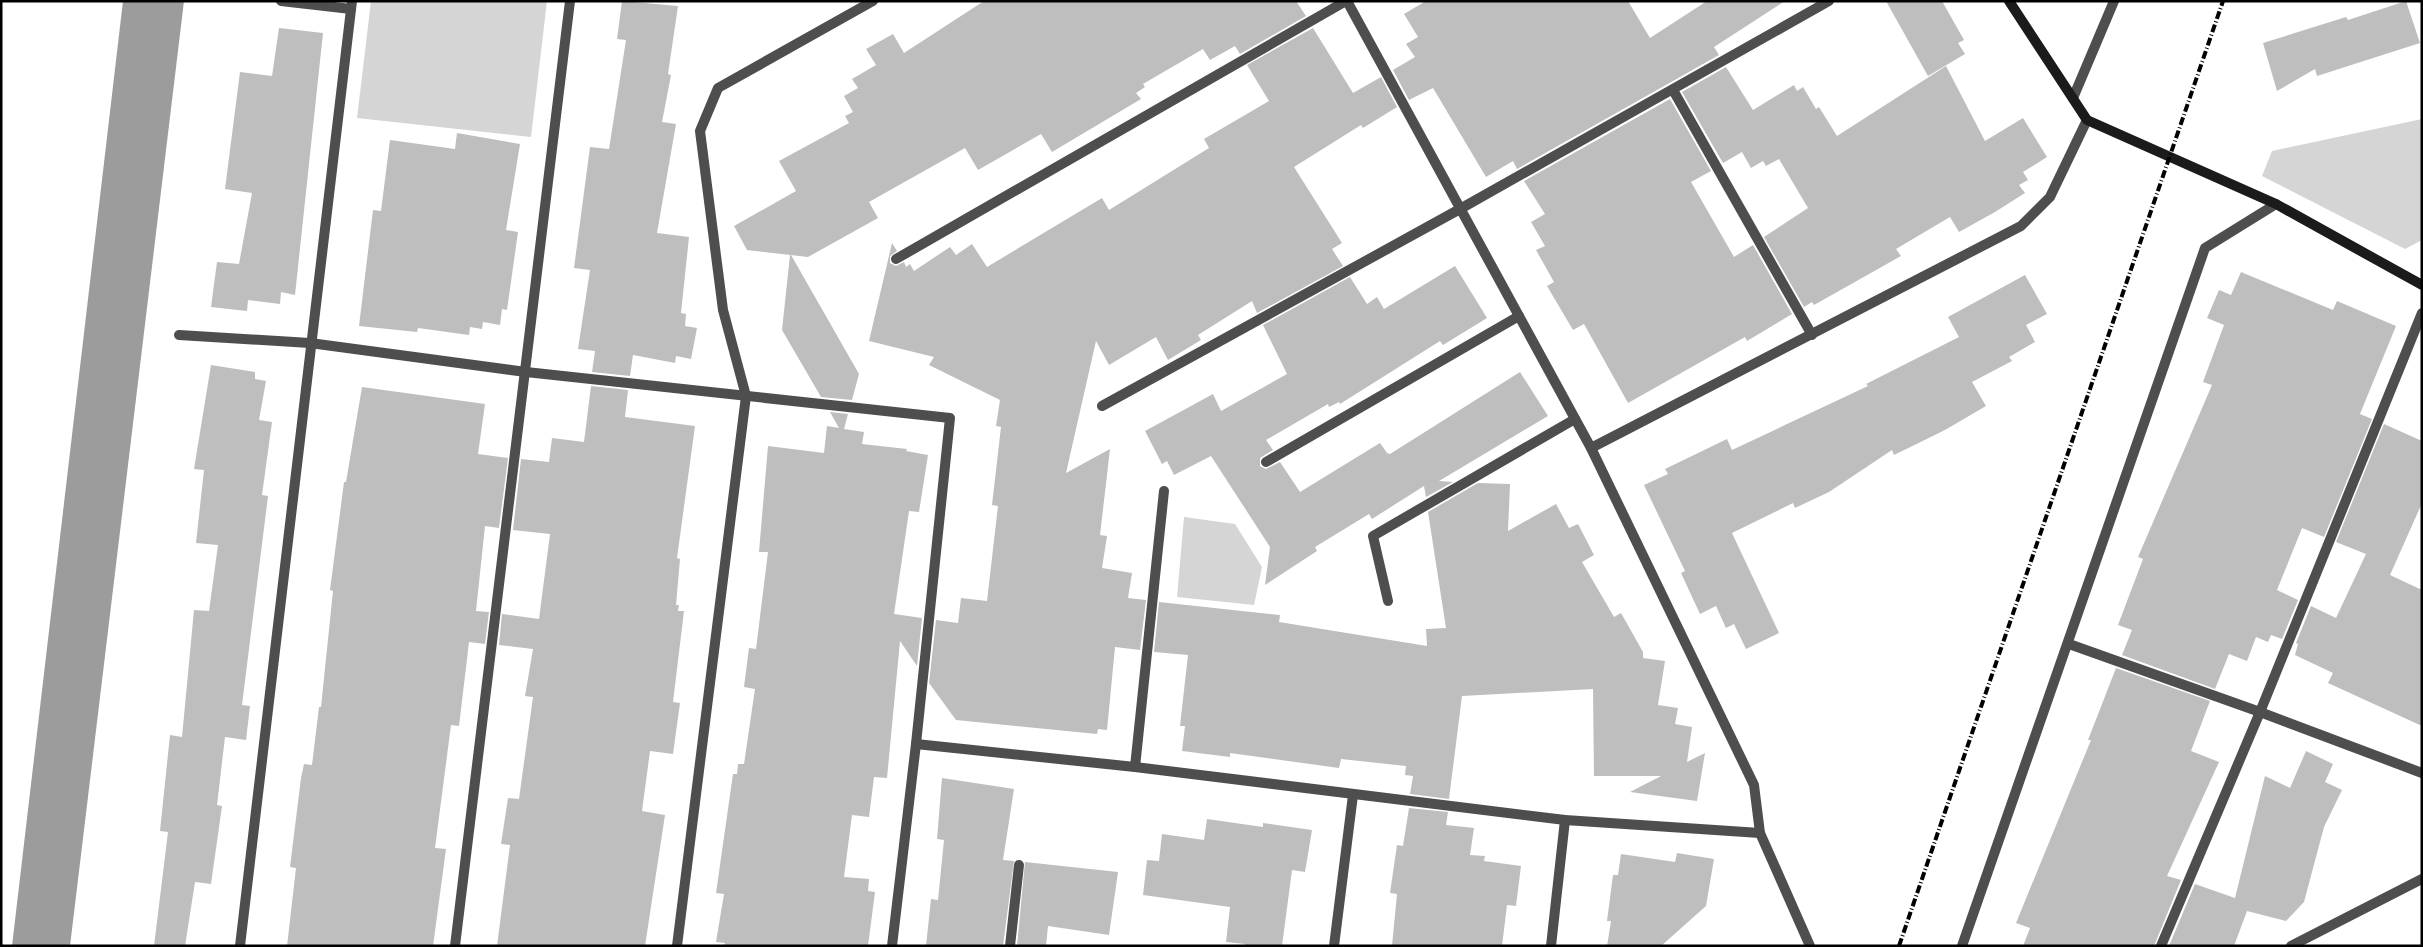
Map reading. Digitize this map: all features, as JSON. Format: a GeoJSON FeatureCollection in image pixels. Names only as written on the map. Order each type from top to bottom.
{"type":"FeatureCollection","features":[{"type":"Feature","properties":{"kind":"street"},"geometry":{"type":"LineString","coordinates":[[240,946],[310,343],[352,5],[281,1]]}},
{"type":"Feature","properties":{"kind":"street"},"geometry":{"type":"LineString","coordinates":[[455,946],[570,1]]}},
{"type":"Feature","properties":{"kind":"street"},"geometry":{"type":"LineString","coordinates":[[677,946],[746,396],[724,310],[700,131],[718,88],[873,1]]}},
{"type":"Feature","properties":{"kind":"street"},"geometry":{"type":"LineString","coordinates":[[896,259],[1346,1],[1591,448],[1754,785],[1760,833],[1810,946]]}},
{"type":"Feature","properties":{"kind":"street"},"geometry":{"type":"LineString","coordinates":[[1102,406],[1460,209],[1829,1]]}},
{"type":"Feature","properties":{"kind":"street"},"geometry":{"type":"LineString","coordinates":[[2009,1],[2087,120],[2276,204],[2422,285]]}},
{"type":"Feature","properties":{"kind":"street"},"geometry":{"type":"LineString","coordinates":[[2073,98],[2114,1]]}},
{"type":"Feature","properties":{"kind":"street"},"geometry":{"type":"LineString","coordinates":[[1673,90],[1812,335]]}},
{"type":"Feature","properties":{"kind":"street"},"geometry":{"type":"LineString","coordinates":[[1591,448],[2021,226],[2050,197],[2087,120]]}},
{"type":"Feature","properties":{"kind":"street"},"geometry":{"type":"LineString","coordinates":[[1962,946],[2069,644],[2205,248],[2276,204]]}},
{"type":"Feature","properties":{"kind":"street"},"geometry":{"type":"LineString","coordinates":[[2161,946],[2260,712],[2422,312]]}},
{"type":"Feature","properties":{"kind":"street"},"geometry":{"type":"LineString","coordinates":[[1266,462],[1519,316]]}},
{"type":"Feature","properties":{"kind":"street"},"geometry":{"type":"LineString","coordinates":[[179,335],[310,343],[526,372],[950,418],[916,744],[892,946]]}},
{"type":"Feature","properties":{"kind":"street"},"geometry":{"type":"LineString","coordinates":[[1388,601],[1373,536],[1574,419]]}},
{"type":"Feature","properties":{"kind":"street"},"geometry":{"type":"LineString","coordinates":[[1135,767],[1164,490]]}},
{"type":"Feature","properties":{"kind":"street"},"geometry":{"type":"LineString","coordinates":[[2069,644],[2260,712],[2422,773]]}},
{"type":"Feature","properties":{"kind":"street"},"geometry":{"type":"LineString","coordinates":[[916,744],[1135,767],[1565,820],[1760,833]]}},
{"type":"Feature","properties":{"kind":"street"},"geometry":{"type":"LineString","coordinates":[[1334,946],[1353,795]]}},
{"type":"Feature","properties":{"kind":"street"},"geometry":{"type":"LineString","coordinates":[[1551,946],[1565,820]]}},
{"type":"Feature","properties":{"kind":"street"},"geometry":{"type":"LineString","coordinates":[[1010,946],[1019,865]]}},
{"type":"Feature","properties":{"kind":"street"},"geometry":{"type":"LineString","coordinates":[[2291,946],[2422,879]]}},
{"type":"Feature","properties":{"kind":"shaded area"},"geometry":{"type":"Polygon","coordinates":[[[123,1],[184,1],[70,946],[12,946],[123,1]]]}},
{"type":"Feature","properties":{"kind":"shaded area"},"geometry":{"type":"Polygon","coordinates":[[[371,1],[547,1],[531,137],[357,118],[371,1]]]}},
{"type":"Feature","properties":{"kind":"shaded area"},"geometry":{"type":"Polygon","coordinates":[[[2422,119],[2422,240],[2405,249],[2262,176],[2272,151],[2422,119]]]}},
{"type":"Feature","properties":{"kind":"shaded area"},"geometry":{"type":"Polygon","coordinates":[[[1184,517],[1235,524],[1262,567],[1254,605],[1177,597],[1184,517]]]}},
{"type":"Feature","properties":{"kind":"building"},"geometry":{"type":"Polygon","coordinates":[[[622,1],[678,6],[668,74],[671,75],[662,122],[676,124],[657,233],[689,237],[681,313],[686,314],[685,326],[697,328],[691,359],[676,356],[675,363],[633,355],[630,376],[592,372],[595,351],[578,349],[590,270],[574,268],[590,147],[609,149],[626,40],[617,39],[622,1]]]}},
{"type":"Feature","properties":{"kind":"building"},"geometry":{"type":"Polygon","coordinates":[[[984,1],[1296,1],[1306,16],[1240,54],[1235,46],[1210,60],[1203,49],[1143,84],[1145,87],[1136,93],[1141,99],[1052,152],[1041,134],[978,170],[965,148],[869,202],[878,218],[808,257],[791,255],[859,374],[852,400],[821,397],[782,330],[790,255],[747,250],[734,226],[796,191],[779,161],[849,123],[845,116],[853,112],[844,96],[858,88],[852,79],[876,65],[866,49],[893,34],[904,53],[984,1]]]}},
{"type":"Feature","properties":{"kind":"building"},"geometry":{"type":"Polygon","coordinates":[[[1426,1],[1628,1],[1650,38],[1707,1],[1785,1],[1714,47],[1719,55],[1517,169],[1513,161],[1486,177],[1433,88],[1409,100],[1393,70],[1415,57],[1406,44],[1418,37],[1404,14],[1426,1]]]}},
{"type":"Feature","properties":{"kind":"building"},"geometry":{"type":"Polygon","coordinates":[[[1886,1],[1942,1],[1964,40],[1958,43],[1965,54],[1928,76],[1886,1]]]}},
{"type":"Feature","properties":{"kind":"building"},"geometry":{"type":"Polygon","coordinates":[[[2406,1],[2420,43],[2317,76],[2315,69],[2277,91],[2263,43],[2346,17],[2348,20],[2406,1]]]}},
{"type":"Feature","properties":{"kind":"building"},"geometry":{"type":"Polygon","coordinates":[[[279,28],[323,33],[295,295],[281,292],[280,304],[248,300],[247,311],[211,307],[217,262],[239,264],[252,193],[225,189],[240,72],[272,76],[279,28]]]}},
{"type":"Feature","properties":{"kind":"building"},"geometry":{"type":"Polygon","coordinates":[[[1313,28],[1353,93],[1381,77],[1397,107],[1363,128],[1361,125],[1294,167],[1342,243],[1332,249],[1343,266],[1257,313],[1252,301],[1198,335],[1201,340],[1168,360],[1156,337],[1109,365],[1096,341],[1066,473],[1110,449],[1100,535],[1107,536],[1102,568],[1132,573],[1128,598],[1146,600],[1140,650],[1115,647],[1107,730],[1098,729],[1097,734],[956,720],[929,683],[936,620],[958,623],[961,598],[987,601],[998,506],[992,505],[1001,427],[996,426],[1000,400],[929,365],[934,357],[869,341],[892,243],[897,251],[890,256],[890,263],[896,266],[904,262],[906,267],[910,264],[914,271],[950,247],[956,255],[972,244],[987,267],[1102,198],[1109,210],[1209,148],[1204,139],[1269,101],[1247,65],[1313,28]]]}},
{"type":"Feature","properties":{"kind":"building"},"geometry":{"type":"Polygon","coordinates":[[[1946,66],[1985,141],[2023,118],[2047,157],[2023,172],[2028,180],[2019,185],[2025,193],[1995,212],[1959,232],[1950,217],[1896,249],[1901,256],[1814,305],[1812,302],[1804,307],[1764,237],[1808,208],[1779,159],[1766,166],[1763,161],[1751,168],[1742,152],[1723,163],[1682,92],[1726,67],[1753,110],[1794,85],[1797,91],[1803,87],[1816,109],[1819,107],[1837,136],[1946,66]]]}},
{"type":"Feature","properties":{"kind":"building"},"geometry":{"type":"Polygon","coordinates":[[[1670,99],[1711,171],[1691,182],[1734,257],[1753,245],[1792,314],[1747,341],[1745,337],[1628,403],[1584,324],[1573,330],[1547,286],[1554,282],[1536,250],[1545,246],[1531,222],[1545,214],[1524,181],[1670,99]]]}},
{"type":"Feature","properties":{"kind":"building"},"geometry":{"type":"Polygon","coordinates":[[[457,133],[520,144],[506,230],[518,232],[507,310],[502,309],[500,325],[483,322],[482,329],[470,327],[469,335],[418,328],[417,332],[359,326],[373,210],[381,211],[390,140],[455,149],[457,133]]]}},
{"type":"Feature","properties":{"kind":"building"},"geometry":{"type":"Polygon","coordinates":[[[1455,266],[1487,318],[1443,345],[1440,341],[1340,404],[1339,402],[1329,407],[1328,404],[1266,440],[1273,450],[1260,458],[1260,466],[1266,469],[1280,462],[1300,492],[1380,443],[1387,453],[1390,454],[1520,372],[1548,416],[1439,481],[1453,482],[1426,497],[1424,486],[1372,519],[1369,514],[1315,547],[1317,551],[1265,585],[1270,547],[1211,456],[1174,475],[1167,461],[1162,464],[1145,431],[1213,394],[1221,411],[1287,374],[1263,325],[1350,277],[1367,304],[1377,297],[1384,309],[1455,266]]]}},
{"type":"Feature","properties":{"kind":"building"},"geometry":{"type":"Polygon","coordinates":[[[2241,272],[2333,310],[2337,301],[2396,326],[2360,414],[2372,419],[2324,537],[2302,528],[2277,590],[2298,600],[2282,639],[2271,635],[2268,642],[2256,637],[2247,661],[2229,654],[2215,689],[2122,655],[2132,630],[2118,625],[2143,559],[2138,557],[2212,385],[2203,382],[2224,325],[2207,318],[2219,290],[2231,295],[2241,272]]]}},
{"type":"Feature","properties":{"kind":"building"},"geometry":{"type":"Polygon","coordinates":[[[2025,275],[2047,314],[2026,325],[2035,342],[2009,357],[2012,361],[1972,382],[1986,406],[1945,430],[1894,455],[1892,450],[1829,492],[1795,508],[1793,503],[1732,533],[1779,633],[1746,649],[1734,624],[1726,628],[1716,606],[1700,614],[1681,573],[1685,571],[1644,485],[1668,474],[1665,469],[1727,439],[1732,450],[1868,386],[1866,384],[1959,337],[1948,317],[2025,275]]]}},
{"type":"Feature","properties":{"kind":"building"},"geometry":{"type":"Polygon","coordinates":[[[211,365],[255,372],[255,379],[266,381],[259,420],[272,422],[262,495],[268,496],[242,705],[250,706],[246,740],[225,737],[217,805],[222,806],[211,884],[195,882],[185,946],[154,946],[168,832],[160,831],[170,735],[182,737],[194,610],[209,611],[218,545],[196,543],[204,470],[194,469],[211,365]]]}},
{"type":"Feature","properties":{"kind":"building"},"geometry":{"type":"Polygon","coordinates":[[[591,386],[628,390],[625,417],[695,426],[677,558],[680,559],[676,605],[679,605],[678,611],[684,611],[673,702],[680,703],[673,754],[650,751],[642,811],[665,815],[645,946],[497,946],[510,845],[501,844],[508,798],[519,799],[533,697],[525,696],[533,649],[499,645],[502,614],[539,619],[550,534],[513,530],[521,459],[549,462],[552,438],[584,442],[591,386]]]}},
{"type":"Feature","properties":{"kind":"building"},"geometry":{"type":"Polygon","coordinates":[[[362,387],[485,404],[478,454],[508,458],[499,528],[485,526],[476,611],[489,612],[485,644],[469,642],[459,726],[451,725],[435,848],[446,849],[433,946],[287,946],[296,868],[290,867],[301,778],[304,764],[312,765],[319,707],[321,707],[333,591],[330,590],[344,482],[346,482],[362,387]]]}},
{"type":"Feature","properties":{"kind":"building"},"geometry":{"type":"Polygon","coordinates":[[[830,412],[848,414],[844,429],[864,432],[862,444],[907,449],[906,451],[928,455],[919,512],[909,511],[894,614],[922,618],[917,666],[900,641],[887,778],[874,777],[869,817],[852,815],[844,877],[869,879],[868,891],[875,892],[868,946],[724,946],[725,943],[716,942],[724,894],[716,893],[733,774],[737,774],[738,764],[744,764],[755,689],[744,687],[749,648],[756,649],[768,552],[759,552],[768,446],[824,453],[827,426],[839,428],[830,412]]]}},
{"type":"Feature","properties":{"kind":"building"},"geometry":{"type":"Polygon","coordinates":[[[2384,424],[2422,441],[2422,503],[2390,575],[2422,590],[2422,726],[2328,683],[2333,673],[2295,655],[2298,644],[2296,643],[2311,606],[2336,618],[2366,554],[2336,542],[2384,424]]]}},
{"type":"Feature","properties":{"kind":"building"},"geometry":{"type":"Polygon","coordinates":[[[1478,483],[1510,484],[1508,531],[1556,504],[1569,528],[1578,524],[1594,555],[1582,562],[1614,617],[1621,613],[1643,652],[1643,658],[1665,661],[1658,705],[1678,708],[1675,724],[1692,727],[1687,762],[1705,753],[1697,801],[1630,792],[1661,776],[1594,776],[1593,689],[1462,696],[1449,799],[1410,794],[1413,776],[1405,775],[1406,766],[1341,759],[1339,768],[1230,753],[1230,757],[1182,751],[1185,726],[1180,726],[1188,655],[1154,652],[1159,602],[1280,615],[1279,622],[1427,646],[1426,629],[1446,628],[1428,512],[1478,483]]]}},
{"type":"Feature","properties":{"kind":"building"},"geometry":{"type":"Polygon","coordinates":[[[2116,668],[2210,701],[2191,751],[2219,762],[2167,876],[2181,880],[2154,946],[2023,946],[2030,928],[2016,923],[2091,740],[2088,740],[2116,668]]]}},
{"type":"Feature","properties":{"kind":"building"},"geometry":{"type":"Polygon","coordinates":[[[2306,751],[2333,764],[2325,782],[2342,790],[2324,827],[2304,902],[2286,921],[2247,911],[2234,946],[2169,946],[2195,884],[2235,898],[2265,776],[2290,788],[2306,751]]]}},
{"type":"Feature","properties":{"kind":"building"},"geometry":{"type":"Polygon","coordinates":[[[942,778],[1014,789],[1003,860],[1014,861],[1003,946],[926,946],[931,899],[938,900],[944,840],[937,839],[942,778]]]}},
{"type":"Feature","properties":{"kind":"building"},"geometry":{"type":"Polygon","coordinates":[[[1409,808],[1448,812],[1446,825],[1474,828],[1470,855],[1485,856],[1484,861],[1521,866],[1516,906],[1507,905],[1502,946],[1392,946],[1397,894],[1390,893],[1397,845],[1403,846],[1409,808]]]}},
{"type":"Feature","properties":{"kind":"building"},"geometry":{"type":"Polygon","coordinates":[[[1207,819],[1263,827],[1263,823],[1312,830],[1305,872],[1292,870],[1282,946],[1244,946],[1245,944],[1226,942],[1230,907],[1143,895],[1147,860],[1159,861],[1162,834],[1204,840],[1207,819]]]}},
{"type":"Feature","properties":{"kind":"building"},"geometry":{"type":"Polygon","coordinates":[[[1677,853],[1714,859],[1706,906],[1661,946],[1607,946],[1611,921],[1607,921],[1613,875],[1618,875],[1621,854],[1675,862],[1677,853]]]}},
{"type":"Feature","properties":{"kind":"building"},"geometry":{"type":"Polygon","coordinates":[[[1025,862],[1118,872],[1109,935],[1048,926],[1046,946],[1017,946],[1025,862]]]}},
{"type":"Feature","properties":{"kind":"railway"},"geometry":{"type":"LineString","coordinates":[[1899,946],[2223,1]]}}]}
